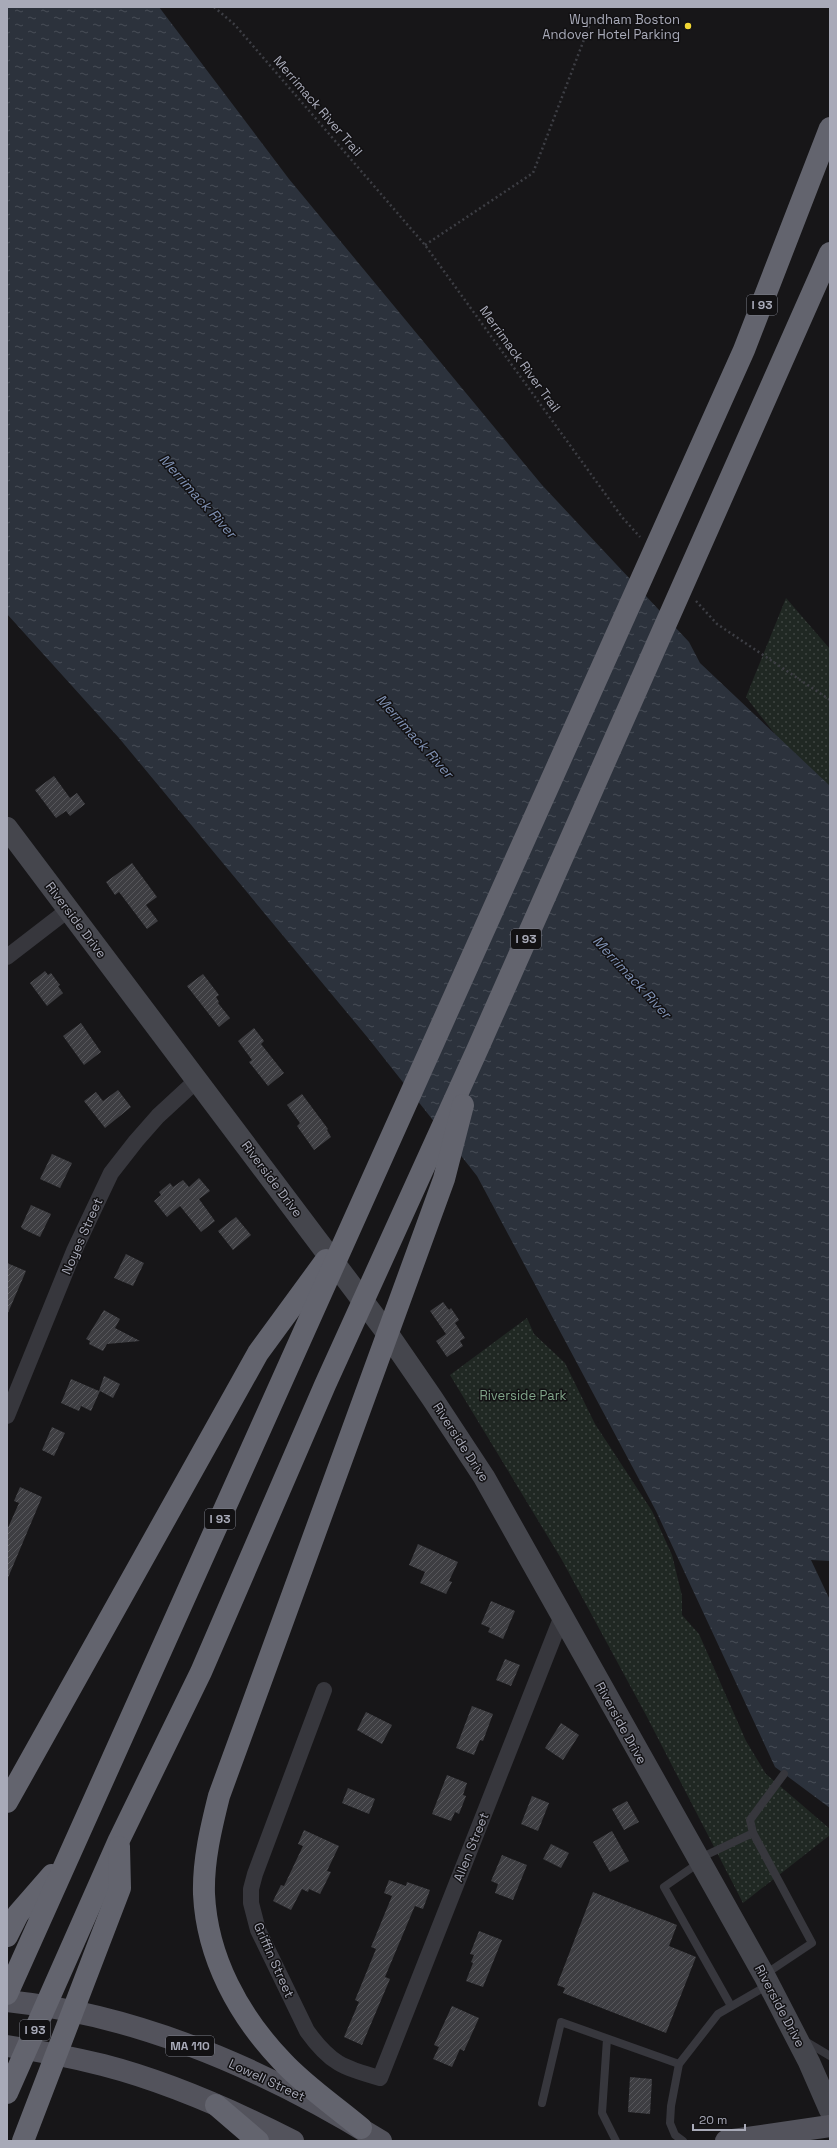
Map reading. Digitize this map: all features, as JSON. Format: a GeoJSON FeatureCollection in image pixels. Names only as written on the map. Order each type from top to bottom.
{"type":"FeatureCollection","features":[{"type":"Feature","properties":{"kind":"highway","name":"I 93"},"geometry":{"type":"LineString","coordinates":[[7,1994],[66,1859],[353,1224],[744,350],[830,128]]}},
{"type":"Feature","properties":{"kind":"highway","name":"I 93"},"geometry":{"type":"LineString","coordinates":[[7,2093],[119,1840],[201,1672],[325,1385],[478,1048],[830,253]]}},
{"type":"Feature","properties":{"kind":"highway"},"geometry":{"type":"LineString","coordinates":[[360,2128],[283,2062],[255,2030],[232,1994],[214,1953],[204,1895],[209,1836],[219,1796],[444,1179],[478,1048]]}},
{"type":"Feature","properties":{"kind":"highway"},"geometry":{"type":"LineString","coordinates":[[7,1802],[258,1353],[353,1224]]}},
{"type":"Feature","properties":{"kind":"highway"},"geometry":{"type":"LineString","coordinates":[[24,2137],[120,1888],[119,1840]]}},
{"type":"Feature","properties":{"kind":"highway"},"geometry":{"type":"LineString","coordinates":[[7,1936],[18,1914],[66,1859]]}},
{"type":"Feature","properties":{"kind":"highway"},"geometry":{"type":"LineString","coordinates":[[216,2105],[258,2141]]}},
{"type":"Feature","properties":{"kind":"main road","name":"Riverside Drive"},"geometry":{"type":"LineString","coordinates":[[7,828],[299,1214],[432,1398],[484,1477],[766,1980],[794,2034],[830,2110]]}},
{"type":"Feature","properties":{"kind":"main road","name":"Lowell Street"},"geometry":{"type":"LineString","coordinates":[[7,2001],[66,2011],[122,2024],[165,2037],[206,2052],[286,2086],[381,2141]]}},
{"type":"Feature","properties":{"kind":"main road"},"geometry":{"type":"LineString","coordinates":[[7,2046],[104,2065],[164,2084],[216,2105],[293,2141]]}},
{"type":"Feature","properties":{"kind":"main road"},"geometry":{"type":"LineString","coordinates":[[726,2141],[830,2126]]}},
{"type":"Feature","properties":{"kind":"street"},"geometry":{"type":"LineString","coordinates":[[7,957],[68,910]]}},
{"type":"Feature","properties":{"kind":"street","name":"Noyes Street"},"geometry":{"type":"LineString","coordinates":[[7,1416],[74,1251],[111,1173],[158,1116],[197,1080]]}},
{"type":"Feature","properties":{"kind":"street","name":"Allen Street"},"geometry":{"type":"LineString","coordinates":[[380,2078],[562,1616]]}},
{"type":"Feature","properties":{"kind":"street","name":"Griffin Street"},"geometry":{"type":"LineString","coordinates":[[324,1690],[255,1874],[251,1889],[252,1903],[258,1930],[306,2031],[316,2044],[338,2064],[380,2078]]}},
{"type":"Feature","properties":{"kind":"lane"},"geometry":{"type":"LineString","coordinates":[[683,2141],[675,2135],[671,2129],[671,2106],[679,2064],[718,2014],[766,1980],[812,1943],[753,1833],[750,1820],[784,1774]]}},
{"type":"Feature","properties":{"kind":"lane"},"geometry":{"type":"LineString","coordinates":[[731,2006],[664,1887],[699,1861],[753,1833]]}},
{"type":"Feature","properties":{"kind":"lane"},"geometry":{"type":"LineString","coordinates":[[542,2104],[561,2022],[679,2064]]}},
{"type":"Feature","properties":{"kind":"lane"},"geometry":{"type":"LineString","coordinates":[[794,2034],[830,2056]]}},
{"type":"Feature","properties":{"kind":"lane"},"geometry":{"type":"LineString","coordinates":[[607,2039],[602,2112],[616,2141]]}},
{"type":"Feature","properties":{"kind":"path","name":"Merrimack River Trail"},"geometry":{"type":"LineString","coordinates":[[214,7],[235,26],[425,245],[622,517],[643,541]]}},
{"type":"Feature","properties":{"kind":"path"},"geometry":{"type":"LineString","coordinates":[[425,245],[533,173],[593,16]]}},
{"type":"Feature","properties":{"kind":"path"},"geometry":{"type":"LineString","coordinates":[[691,594],[717,624],[830,700]]}},
{"type":"Feature","properties":{"kind":"green space"},"geometry":{"type":"Polygon","coordinates":[[[786,598],[830,649],[830,805],[746,697],[786,598]]]}},
{"type":"Feature","properties":{"kind":"green space","name":"Riverside Park"},"geometry":{"type":"Polygon","coordinates":[[[527,1318],[534,1334],[565,1363],[595,1424],[652,1511],[672,1555],[682,1596],[682,1615],[699,1634],[746,1741],[766,1774],[830,1829],[830,1835],[743,1903],[646,1715],[562,1560],[450,1375],[527,1318]]]}},
{"type":"Feature","properties":{"kind":"water","name":"Merrimack River"},"geometry":{"type":"Polygon","coordinates":[[[7,7],[159,7],[289,179],[542,485],[689,642],[700,663],[830,786],[830,1561],[811,1560],[830,1600],[830,1808],[775,1767],[656,1511],[477,1176],[368,1038],[119,738],[7,614],[7,7]]]}},
{"type":"Feature","properties":{"kind":"building"},"geometry":{"type":"Polygon","coordinates":[[[54,776],[70,798],[77,793],[85,804],[70,816],[66,811],[56,818],[35,790],[54,776]]]}},
{"type":"Feature","properties":{"kind":"building"},"geometry":{"type":"Polygon","coordinates":[[[132,863],[157,897],[146,905],[158,921],[147,929],[119,892],[115,895],[106,882],[132,863]]]}},
{"type":"Feature","properties":{"kind":"building"},"geometry":{"type":"Polygon","coordinates":[[[45,971],[48,975],[51,973],[60,985],[58,986],[63,993],[47,1006],[30,983],[45,971]]]}},
{"type":"Feature","properties":{"kind":"building"},"geometry":{"type":"Polygon","coordinates":[[[203,974],[219,995],[216,997],[219,1002],[218,1003],[230,1018],[219,1027],[187,986],[203,974]]]}},
{"type":"Feature","properties":{"kind":"building"},"geometry":{"type":"Polygon","coordinates":[[[81,1023],[101,1052],[84,1065],[63,1036],[81,1023]]]}},
{"type":"Feature","properties":{"kind":"building"},"geometry":{"type":"Polygon","coordinates":[[[254,1028],[264,1041],[261,1044],[284,1073],[268,1086],[249,1062],[252,1060],[238,1041],[254,1028]]]}},
{"type":"Feature","properties":{"kind":"building"},"geometry":{"type":"Polygon","coordinates":[[[118,1090],[131,1107],[105,1128],[84,1101],[96,1092],[103,1101],[118,1090]]]}},
{"type":"Feature","properties":{"kind":"building"},"geometry":{"type":"Polygon","coordinates":[[[302,1094],[328,1129],[327,1130],[331,1137],[314,1150],[297,1126],[300,1123],[287,1105],[302,1094]]]}},
{"type":"Feature","properties":{"kind":"building"},"geometry":{"type":"Polygon","coordinates":[[[52,1154],[72,1163],[60,1188],[40,1179],[52,1154]]]}},
{"type":"Feature","properties":{"kind":"building"},"geometry":{"type":"Polygon","coordinates":[[[199,1178],[210,1191],[199,1199],[215,1221],[201,1232],[180,1206],[167,1217],[154,1201],[161,1195],[159,1192],[170,1183],[173,1187],[183,1180],[189,1187],[199,1178]]]}},
{"type":"Feature","properties":{"kind":"building"},"geometry":{"type":"Polygon","coordinates":[[[31,1205],[51,1214],[40,1237],[21,1227],[31,1205]]]}},
{"type":"Feature","properties":{"kind":"building"},"geometry":{"type":"Polygon","coordinates":[[[236,1217],[251,1235],[233,1250],[218,1231],[236,1217]]]}},
{"type":"Feature","properties":{"kind":"building"},"geometry":{"type":"Polygon","coordinates":[[[126,1254],[144,1263],[133,1286],[114,1278],[126,1254]]]}},
{"type":"Feature","properties":{"kind":"building"},"geometry":{"type":"Polygon","coordinates":[[[7,1263],[26,1271],[7,1315],[7,1263]]]}},
{"type":"Feature","properties":{"kind":"building"},"geometry":{"type":"Polygon","coordinates":[[[443,1302],[449,1310],[451,1308],[459,1320],[455,1323],[465,1338],[460,1341],[463,1346],[447,1357],[436,1341],[446,1334],[430,1311],[443,1302]]]}},
{"type":"Feature","properties":{"kind":"building"},"geometry":{"type":"Polygon","coordinates":[[[104,1310],[120,1319],[115,1328],[140,1341],[107,1344],[103,1351],[89,1344],[90,1341],[86,1339],[104,1310]]]}},
{"type":"Feature","properties":{"kind":"building"},"geometry":{"type":"Polygon","coordinates":[[[104,1376],[120,1384],[113,1398],[100,1391],[91,1411],[81,1406],[79,1411],[61,1403],[71,1379],[99,1391],[104,1376]]]}},
{"type":"Feature","properties":{"kind":"building"},"geometry":{"type":"Polygon","coordinates":[[[52,1427],[65,1433],[54,1456],[42,1450],[52,1427]]]}},
{"type":"Feature","properties":{"kind":"building"},"geometry":{"type":"Polygon","coordinates":[[[20,1487],[42,1497],[7,1580],[7,1530],[19,1503],[14,1501],[20,1487]]]}},
{"type":"Feature","properties":{"kind":"building"},"geometry":{"type":"Polygon","coordinates":[[[418,1544],[458,1562],[449,1581],[452,1582],[446,1594],[420,1583],[425,1572],[409,1565],[418,1544]]]}},
{"type":"Feature","properties":{"kind":"building"},"geometry":{"type":"Polygon","coordinates":[[[491,1601],[515,1611],[503,1639],[488,1632],[490,1628],[481,1624],[491,1601]]]}},
{"type":"Feature","properties":{"kind":"building"},"geometry":{"type":"Polygon","coordinates":[[[505,1659],[520,1665],[511,1686],[496,1680],[505,1659]]]}},
{"type":"Feature","properties":{"kind":"building"},"geometry":{"type":"Polygon","coordinates":[[[472,1706],[493,1714],[483,1741],[480,1740],[474,1755],[456,1748],[472,1706]]]}},
{"type":"Feature","properties":{"kind":"building"},"geometry":{"type":"Polygon","coordinates":[[[366,1712],[392,1725],[382,1744],[357,1730],[366,1712]]]}},
{"type":"Feature","properties":{"kind":"building"},"geometry":{"type":"Polygon","coordinates":[[[561,1723],[579,1735],[563,1760],[545,1748],[561,1723]]]}},
{"type":"Feature","properties":{"kind":"building"},"geometry":{"type":"Polygon","coordinates":[[[447,1775],[467,1783],[463,1795],[466,1796],[459,1814],[455,1812],[451,1821],[432,1814],[447,1775]]]}},
{"type":"Feature","properties":{"kind":"building"},"geometry":{"type":"Polygon","coordinates":[[[348,1788],[375,1799],[369,1814],[342,1803],[348,1788]]]}},
{"type":"Feature","properties":{"kind":"building"},"geometry":{"type":"Polygon","coordinates":[[[532,1796],[549,1803],[538,1831],[521,1824],[532,1796]]]}},
{"type":"Feature","properties":{"kind":"building"},"geometry":{"type":"Polygon","coordinates":[[[627,1801],[639,1822],[624,1830],[612,1809],[627,1801]]]}},
{"type":"Feature","properties":{"kind":"building"},"geometry":{"type":"Polygon","coordinates":[[[304,1830],[339,1846],[327,1871],[331,1872],[320,1894],[309,1889],[308,1892],[302,1889],[291,1910],[273,1901],[281,1885],[284,1886],[303,1846],[298,1844],[304,1830]]]}},
{"type":"Feature","properties":{"kind":"building"},"geometry":{"type":"Polygon","coordinates":[[[612,1831],[629,1861],[610,1872],[593,1842],[612,1831]]]}},
{"type":"Feature","properties":{"kind":"building"},"geometry":{"type":"Polygon","coordinates":[[[551,1844],[569,1853],[561,1868],[543,1859],[551,1844]]]}},
{"type":"Feature","properties":{"kind":"building"},"geometry":{"type":"Polygon","coordinates":[[[502,1855],[527,1865],[513,1900],[495,1893],[498,1884],[491,1881],[502,1855]]]}},
{"type":"Feature","properties":{"kind":"building"},"geometry":{"type":"Polygon","coordinates":[[[389,1880],[406,1886],[407,1882],[430,1890],[423,1909],[415,1906],[414,1908],[385,1977],[390,1979],[362,2045],[344,2037],[359,2002],[355,2000],[376,1949],[371,1947],[392,1896],[384,1893],[389,1880]]]}},
{"type":"Feature","properties":{"kind":"building"},"geometry":{"type":"Polygon","coordinates":[[[593,1892],[677,1925],[669,1946],[696,1957],[666,2033],[563,1993],[565,1988],[557,1985],[593,1892]]]}},
{"type":"Feature","properties":{"kind":"building"},"geometry":{"type":"Polygon","coordinates":[[[479,1931],[502,1940],[483,1987],[466,1981],[473,1963],[471,1962],[474,1955],[470,1954],[479,1931]]]}},
{"type":"Feature","properties":{"kind":"building"},"geometry":{"type":"Polygon","coordinates":[[[452,2006],[479,2018],[464,2051],[460,2049],[452,2067],[433,2059],[439,2047],[434,2045],[452,2006]]]}},
{"type":"Feature","properties":{"kind":"building"},"geometry":{"type":"Polygon","coordinates":[[[630,2077],[652,2079],[650,2114],[628,2112],[630,2077]]]}},
{"type":"Feature","properties":{"kind":"place","name":"Wyndham Boston Andover Hotel Parking"},"geometry":{"type":"Point","coordinates":[688,26]}}]}
